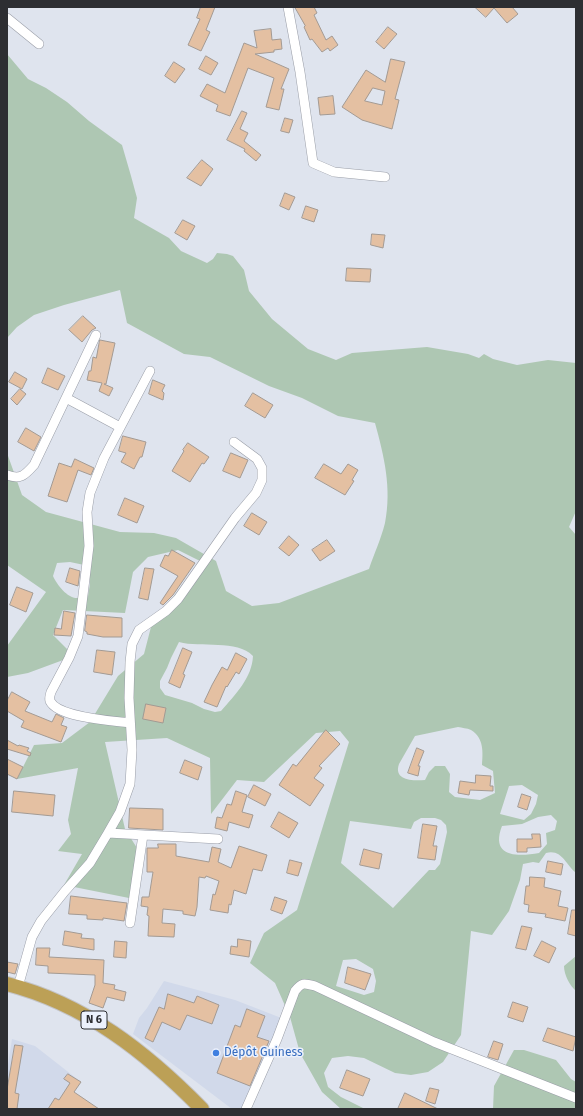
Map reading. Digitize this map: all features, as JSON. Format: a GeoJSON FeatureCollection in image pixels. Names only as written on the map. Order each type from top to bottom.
{"type":"FeatureCollection","features":[{"type":"Feature","properties":{"kind":"highway","name":"N 6"},"geometry":{"type":"LineString","coordinates":[[12,986],[37,993],[101,1024],[170,1077],[202,1109]]}},
{"type":"Feature","properties":{"kind":"street"},"geometry":{"type":"LineString","coordinates":[[288,7],[300,72],[313,163],[334,172],[385,177]]}},
{"type":"Feature","properties":{"kind":"street"},"geometry":{"type":"LineString","coordinates":[[7,18],[38,44]]}},
{"type":"Feature","properties":{"kind":"street"},"geometry":{"type":"LineString","coordinates":[[7,475],[14,477],[24,476],[34,465],[96,335]]}},
{"type":"Feature","properties":{"kind":"street"},"geometry":{"type":"LineString","coordinates":[[130,723],[94,719],[69,714],[56,707],[51,702],[50,697],[78,636],[89,546],[87,512],[90,493],[104,458],[150,371]]}},
{"type":"Feature","properties":{"kind":"street"},"geometry":{"type":"LineString","coordinates":[[66,398],[120,427]]}},
{"type":"Feature","properties":{"kind":"street"},"geometry":{"type":"LineString","coordinates":[[12,986],[32,937],[41,921],[90,863],[120,812],[130,784],[132,750],[130,723],[130,662],[132,644],[139,630],[166,611],[178,600],[235,518],[256,493],[262,480],[262,468],[257,459],[234,442]]}},
{"type":"Feature","properties":{"kind":"street"},"geometry":{"type":"LineString","coordinates":[[108,833],[218,839]]}},
{"type":"Feature","properties":{"kind":"street"},"geometry":{"type":"LineString","coordinates":[[130,923],[143,835]]}},
{"type":"Feature","properties":{"kind":"street"},"geometry":{"type":"LineString","coordinates":[[246,1109],[277,1039],[295,991],[300,985],[305,983],[315,986],[434,1042],[576,1098]]}},
{"type":"Feature","properties":{"kind":"shaded area","name":"Dépôt Guiness"},"geometry":{"type":"Polygon","coordinates":[[[164,981],[235,1000],[284,1019],[251,1109],[232,1109],[133,1034],[139,1018],[164,981]]]}},
{"type":"Feature","properties":{"kind":"shaded area"},"geometry":{"type":"Polygon","coordinates":[[[12,1039],[35,1046],[81,1082],[63,1109],[7,1109],[7,1071],[12,1039]]]}},
{"type":"Feature","properties":{"kind":"green space"},"geometry":{"type":"Polygon","coordinates":[[[7,54],[28,79],[46,88],[67,102],[89,121],[122,145],[137,198],[134,218],[169,238],[181,251],[207,263],[213,259],[217,253],[233,256],[244,270],[249,291],[272,319],[308,349],[336,360],[352,353],[427,347],[468,354],[479,358],[484,354],[493,359],[517,365],[548,360],[576,363],[576,511],[569,527],[576,535],[576,873],[560,855],[551,852],[546,853],[539,863],[533,862],[523,864],[520,880],[509,911],[492,935],[471,931],[461,1035],[443,1062],[428,1072],[411,1075],[395,1073],[364,1058],[348,1056],[332,1058],[324,1073],[328,1087],[341,1097],[365,1109],[341,1109],[322,1092],[300,1053],[290,1017],[275,983],[250,963],[264,933],[297,910],[349,742],[340,731],[316,733],[264,782],[237,780],[211,814],[210,758],[167,738],[105,742],[125,829],[137,848],[129,898],[64,885],[82,854],[58,851],[71,834],[68,820],[78,768],[17,779],[34,745],[62,743],[90,722],[118,676],[144,654],[151,627],[200,561],[178,550],[148,557],[133,572],[125,613],[63,610],[53,635],[74,656],[28,673],[7,677],[7,646],[46,592],[7,565],[7,453],[22,495],[46,512],[120,532],[154,533],[176,538],[216,561],[226,591],[252,606],[279,603],[369,569],[385,523],[388,497],[384,460],[375,423],[338,416],[302,398],[269,386],[210,357],[184,354],[127,323],[120,290],[64,305],[34,315],[17,327],[7,338],[7,54]],[[70,562],[57,563],[53,576],[63,591],[74,598],[88,596],[90,584],[89,566],[70,562]],[[179,642],[160,681],[160,688],[165,695],[215,712],[221,711],[242,686],[250,672],[253,656],[238,647],[188,644],[179,642]],[[458,727],[415,736],[399,764],[399,774],[410,780],[425,780],[429,772],[435,766],[445,766],[450,774],[449,792],[455,797],[480,800],[495,793],[493,771],[482,765],[482,746],[475,733],[468,729],[458,727]],[[522,785],[509,786],[500,814],[524,820],[531,814],[536,804],[538,795],[522,785]],[[551,815],[538,817],[522,824],[502,826],[499,836],[500,844],[508,853],[522,855],[539,853],[547,844],[546,833],[555,830],[557,821],[551,815]],[[421,818],[414,822],[411,829],[350,821],[341,863],[393,908],[429,870],[435,870],[440,864],[447,832],[446,825],[441,820],[435,818],[421,818]],[[356,959],[343,960],[336,986],[364,995],[374,992],[376,981],[373,969],[356,959]]]}},
{"type":"Feature","properties":{"kind":"green space"},"geometry":{"type":"Polygon","coordinates":[[[576,956],[576,991],[568,980],[564,966],[576,956]]]}},
{"type":"Feature","properties":{"kind":"green space"},"geometry":{"type":"Polygon","coordinates":[[[514,1050],[524,1050],[556,1060],[571,1079],[576,1082],[576,1109],[493,1109],[494,1086],[514,1050]]]}},
{"type":"Feature","properties":{"kind":"building"},"geometry":{"type":"Polygon","coordinates":[[[201,7],[215,7],[206,30],[210,32],[201,51],[188,45],[200,19],[197,18],[201,7]]]}},
{"type":"Feature","properties":{"kind":"building"},"geometry":{"type":"Polygon","coordinates":[[[295,7],[314,7],[317,13],[314,15],[326,40],[332,36],[338,45],[330,51],[328,48],[322,52],[312,39],[310,40],[304,27],[305,26],[295,7]]]}},
{"type":"Feature","properties":{"kind":"building"},"geometry":{"type":"Polygon","coordinates":[[[475,7],[512,7],[518,14],[507,23],[494,8],[486,17],[475,7]]]}},
{"type":"Feature","properties":{"kind":"building"},"geometry":{"type":"Polygon","coordinates":[[[388,27],[397,34],[384,49],[376,42],[388,27]]]}},
{"type":"Feature","properties":{"kind":"building"},"geometry":{"type":"Polygon","coordinates":[[[271,29],[272,40],[281,39],[282,49],[274,50],[274,52],[255,54],[289,69],[281,89],[284,89],[279,110],[266,107],[274,78],[248,68],[230,116],[216,111],[218,105],[200,96],[207,84],[225,93],[244,43],[257,48],[254,31],[271,29]]]}},
{"type":"Feature","properties":{"kind":"building"},"geometry":{"type":"Polygon","coordinates":[[[206,56],[218,63],[211,75],[199,69],[206,56]]]}},
{"type":"Feature","properties":{"kind":"building"},"geometry":{"type":"Polygon","coordinates":[[[391,59],[405,62],[395,99],[399,100],[392,129],[362,120],[342,107],[366,70],[385,82],[391,59]],[[373,88],[365,101],[382,105],[385,91],[373,88]]]}},
{"type":"Feature","properties":{"kind":"building"},"geometry":{"type":"Polygon","coordinates":[[[174,62],[185,69],[175,83],[165,76],[174,62]]]}},
{"type":"Feature","properties":{"kind":"building"},"geometry":{"type":"Polygon","coordinates":[[[333,96],[335,114],[320,115],[318,98],[333,96]]]}},
{"type":"Feature","properties":{"kind":"building"},"geometry":{"type":"Polygon","coordinates":[[[242,111],[247,113],[240,129],[248,133],[244,141],[261,155],[256,161],[244,151],[245,149],[227,140],[242,111]]]}},
{"type":"Feature","properties":{"kind":"building"},"geometry":{"type":"Polygon","coordinates":[[[285,118],[293,120],[289,133],[281,131],[285,118]]]}},
{"type":"Feature","properties":{"kind":"building"},"geometry":{"type":"Polygon","coordinates":[[[202,160],[213,169],[201,186],[187,178],[202,160]]]}},
{"type":"Feature","properties":{"kind":"building"},"geometry":{"type":"Polygon","coordinates":[[[285,193],[295,197],[289,210],[280,206],[285,193]]]}},
{"type":"Feature","properties":{"kind":"building"},"geometry":{"type":"Polygon","coordinates":[[[306,206],[318,210],[314,222],[302,218],[306,206]]]}},
{"type":"Feature","properties":{"kind":"building"},"geometry":{"type":"Polygon","coordinates":[[[183,220],[195,226],[187,240],[175,233],[183,220]]]}},
{"type":"Feature","properties":{"kind":"building"},"geometry":{"type":"Polygon","coordinates":[[[372,234],[385,235],[383,248],[371,245],[372,234]]]}},
{"type":"Feature","properties":{"kind":"building"},"geometry":{"type":"Polygon","coordinates":[[[347,268],[371,269],[370,282],[346,281],[347,268]]]}},
{"type":"Feature","properties":{"kind":"building"},"geometry":{"type":"Polygon","coordinates":[[[83,316],[96,328],[92,330],[82,342],[69,330],[83,316]]]}},
{"type":"Feature","properties":{"kind":"building"},"geometry":{"type":"Polygon","coordinates":[[[100,340],[115,343],[106,384],[104,384],[113,388],[109,396],[99,391],[102,383],[87,380],[89,371],[91,371],[93,357],[96,358],[100,340]]]}},
{"type":"Feature","properties":{"kind":"building"},"geometry":{"type":"Polygon","coordinates":[[[48,368],[65,376],[58,390],[42,383],[48,368]]]}},
{"type":"Feature","properties":{"kind":"building"},"geometry":{"type":"Polygon","coordinates":[[[15,372],[27,379],[22,389],[9,382],[15,372]]]}},
{"type":"Feature","properties":{"kind":"building"},"geometry":{"type":"Polygon","coordinates":[[[153,380],[165,385],[162,391],[164,393],[163,400],[149,394],[153,380]]]}},
{"type":"Feature","properties":{"kind":"building"},"geometry":{"type":"Polygon","coordinates":[[[20,389],[26,394],[17,405],[11,399],[20,389]]]}},
{"type":"Feature","properties":{"kind":"building"},"geometry":{"type":"Polygon","coordinates":[[[253,393],[273,405],[265,418],[245,406],[253,393]]]}},
{"type":"Feature","properties":{"kind":"building"},"geometry":{"type":"Polygon","coordinates":[[[26,428],[41,437],[34,451],[18,442],[26,428]]]}},
{"type":"Feature","properties":{"kind":"building"},"geometry":{"type":"Polygon","coordinates":[[[123,436],[146,442],[142,457],[140,457],[134,469],[121,462],[126,453],[119,451],[123,436]]]}},
{"type":"Feature","properties":{"kind":"building"},"geometry":{"type":"Polygon","coordinates":[[[188,443],[209,457],[204,464],[202,463],[190,482],[172,471],[188,443]]]}},
{"type":"Feature","properties":{"kind":"building"},"geometry":{"type":"Polygon","coordinates":[[[231,453],[248,460],[240,478],[223,471],[231,453]]]}},
{"type":"Feature","properties":{"kind":"building"},"geometry":{"type":"Polygon","coordinates":[[[75,459],[94,468],[91,475],[78,470],[67,502],[48,496],[59,463],[71,467],[75,459]]]}},
{"type":"Feature","properties":{"kind":"building"},"geometry":{"type":"Polygon","coordinates":[[[324,464],[341,474],[348,464],[358,470],[352,480],[354,481],[345,495],[315,478],[324,464]]]}},
{"type":"Feature","properties":{"kind":"building"},"geometry":{"type":"Polygon","coordinates":[[[125,498],[144,506],[137,523],[118,515],[125,498]]]}},
{"type":"Feature","properties":{"kind":"building"},"geometry":{"type":"Polygon","coordinates":[[[252,513],[267,522],[259,535],[244,526],[252,513]]]}},
{"type":"Feature","properties":{"kind":"building"},"geometry":{"type":"Polygon","coordinates":[[[289,536],[299,545],[289,556],[279,548],[289,536]]]}},
{"type":"Feature","properties":{"kind":"building"},"geometry":{"type":"Polygon","coordinates":[[[327,540],[335,551],[320,561],[312,550],[327,540]]]}},
{"type":"Feature","properties":{"kind":"building"},"geometry":{"type":"Polygon","coordinates":[[[172,550],[195,563],[173,595],[163,605],[160,603],[178,576],[160,566],[165,555],[168,556],[172,550]]]}},
{"type":"Feature","properties":{"kind":"building"},"geometry":{"type":"Polygon","coordinates":[[[70,568],[80,571],[78,586],[66,582],[70,568]]]}},
{"type":"Feature","properties":{"kind":"building"},"geometry":{"type":"Polygon","coordinates":[[[145,568],[154,569],[148,600],[139,598],[145,568]]]}},
{"type":"Feature","properties":{"kind":"building"},"geometry":{"type":"Polygon","coordinates":[[[17,587],[33,593],[26,612],[10,605],[17,587]]]}},
{"type":"Feature","properties":{"kind":"building"},"geometry":{"type":"Polygon","coordinates":[[[64,611],[75,613],[71,636],[54,635],[55,628],[61,629],[64,611]]]}},
{"type":"Feature","properties":{"kind":"building"},"geometry":{"type":"Polygon","coordinates":[[[87,615],[122,618],[122,637],[103,637],[87,634],[85,631],[87,615]]]}},
{"type":"Feature","properties":{"kind":"building"},"geometry":{"type":"Polygon","coordinates":[[[183,648],[192,652],[183,674],[185,675],[180,688],[169,683],[183,648]]]}},
{"type":"Feature","properties":{"kind":"building"},"geometry":{"type":"Polygon","coordinates":[[[97,650],[115,652],[112,675],[94,672],[97,650]]]}},
{"type":"Feature","properties":{"kind":"building"},"geometry":{"type":"Polygon","coordinates":[[[236,653],[247,659],[239,674],[236,672],[227,687],[226,686],[217,707],[204,702],[222,667],[227,670],[236,653]]]}},
{"type":"Feature","properties":{"kind":"building"},"geometry":{"type":"Polygon","coordinates":[[[12,692],[30,702],[25,711],[52,722],[56,714],[64,718],[61,725],[67,727],[61,742],[21,727],[24,721],[7,711],[7,701],[12,692]]]}},
{"type":"Feature","properties":{"kind":"building"},"geometry":{"type":"Polygon","coordinates":[[[146,704],[166,708],[163,723],[143,719],[146,704]]]}},
{"type":"Feature","properties":{"kind":"building"},"geometry":{"type":"Polygon","coordinates":[[[326,730],[340,744],[319,766],[322,768],[314,778],[324,785],[310,806],[279,785],[293,764],[296,766],[326,730]]]}},
{"type":"Feature","properties":{"kind":"building"},"geometry":{"type":"Polygon","coordinates":[[[7,740],[18,746],[29,748],[27,751],[31,753],[30,756],[7,749],[7,740]]]}},
{"type":"Feature","properties":{"kind":"building"},"geometry":{"type":"Polygon","coordinates":[[[417,748],[424,751],[418,766],[420,766],[418,776],[408,773],[417,748]]]}},
{"type":"Feature","properties":{"kind":"building"},"geometry":{"type":"Polygon","coordinates":[[[7,759],[23,767],[17,779],[7,774],[7,759]]]}},
{"type":"Feature","properties":{"kind":"building"},"geometry":{"type":"Polygon","coordinates":[[[185,760],[202,767],[198,780],[180,773],[185,760]]]}},
{"type":"Feature","properties":{"kind":"building"},"geometry":{"type":"Polygon","coordinates":[[[476,775],[491,776],[490,786],[493,786],[493,791],[470,790],[469,795],[458,793],[460,781],[475,783],[476,775]]]}},
{"type":"Feature","properties":{"kind":"building"},"geometry":{"type":"Polygon","coordinates":[[[254,785],[271,794],[265,806],[248,797],[254,785]]]}},
{"type":"Feature","properties":{"kind":"building"},"geometry":{"type":"Polygon","coordinates":[[[14,791],[55,795],[53,816],[12,812],[14,791]]]}},
{"type":"Feature","properties":{"kind":"building"},"geometry":{"type":"Polygon","coordinates":[[[236,791],[247,795],[242,812],[253,815],[249,828],[229,822],[227,831],[215,828],[217,817],[222,818],[227,804],[231,805],[236,791]]]}},
{"type":"Feature","properties":{"kind":"building"},"geometry":{"type":"Polygon","coordinates":[[[522,794],[531,797],[527,810],[518,807],[522,794]]]}},
{"type":"Feature","properties":{"kind":"building"},"geometry":{"type":"Polygon","coordinates":[[[130,808],[163,809],[163,830],[129,828],[130,808]]]}},
{"type":"Feature","properties":{"kind":"building"},"geometry":{"type":"Polygon","coordinates":[[[279,812],[298,823],[289,838],[271,827],[279,812]]]}},
{"type":"Feature","properties":{"kind":"building"},"geometry":{"type":"Polygon","coordinates":[[[423,824],[437,826],[433,846],[437,846],[435,860],[418,858],[423,824]]]}},
{"type":"Feature","properties":{"kind":"building"},"geometry":{"type":"Polygon","coordinates":[[[532,834],[540,834],[541,847],[527,848],[527,852],[517,852],[517,839],[532,839],[532,834]]]}},
{"type":"Feature","properties":{"kind":"building"},"geometry":{"type":"Polygon","coordinates":[[[158,844],[176,844],[176,856],[209,862],[212,847],[221,849],[218,862],[231,868],[239,846],[267,855],[262,871],[253,869],[246,894],[234,890],[231,905],[229,904],[228,913],[210,910],[213,894],[215,895],[219,881],[206,876],[205,878],[199,877],[195,916],[183,914],[183,911],[163,909],[162,923],[175,924],[174,937],[148,936],[148,907],[141,906],[142,897],[149,897],[153,872],[147,872],[147,848],[158,848],[158,844]]]}},
{"type":"Feature","properties":{"kind":"building"},"geometry":{"type":"Polygon","coordinates":[[[364,849],[382,854],[379,869],[360,865],[364,849]]]}},
{"type":"Feature","properties":{"kind":"building"},"geometry":{"type":"Polygon","coordinates":[[[290,860],[302,863],[298,876],[287,873],[290,860]]]}},
{"type":"Feature","properties":{"kind":"building"},"geometry":{"type":"Polygon","coordinates":[[[548,861],[563,864],[561,875],[546,872],[548,861]]]}},
{"type":"Feature","properties":{"kind":"building"},"geometry":{"type":"Polygon","coordinates":[[[530,877],[545,878],[544,887],[561,891],[558,906],[568,908],[565,921],[545,917],[546,914],[528,912],[529,905],[524,904],[526,886],[529,886],[530,877]]]}},
{"type":"Feature","properties":{"kind":"building"},"geometry":{"type":"Polygon","coordinates":[[[71,896],[127,903],[124,921],[103,918],[103,920],[87,919],[87,915],[69,914],[71,896]]]}},
{"type":"Feature","properties":{"kind":"building"},"geometry":{"type":"Polygon","coordinates":[[[275,897],[287,901],[282,914],[271,910],[275,897]]]}},
{"type":"Feature","properties":{"kind":"building"},"geometry":{"type":"Polygon","coordinates":[[[572,910],[576,910],[576,936],[568,934],[572,910]]]}},
{"type":"Feature","properties":{"kind":"building"},"geometry":{"type":"Polygon","coordinates":[[[522,926],[532,928],[526,950],[516,948],[522,926]]]}},
{"type":"Feature","properties":{"kind":"building"},"geometry":{"type":"Polygon","coordinates":[[[65,931],[82,934],[81,938],[94,939],[94,950],[63,945],[65,931]]]}},
{"type":"Feature","properties":{"kind":"building"},"geometry":{"type":"Polygon","coordinates":[[[238,939],[251,941],[249,957],[230,954],[231,946],[237,947],[238,939]]]}},
{"type":"Feature","properties":{"kind":"building"},"geometry":{"type":"Polygon","coordinates":[[[115,941],[127,942],[126,958],[114,957],[115,941]]]}},
{"type":"Feature","properties":{"kind":"building"},"geometry":{"type":"Polygon","coordinates":[[[542,941],[556,948],[549,963],[534,956],[542,941]]]}},
{"type":"Feature","properties":{"kind":"building"},"geometry":{"type":"Polygon","coordinates":[[[37,948],[50,948],[49,957],[104,960],[103,983],[115,985],[114,989],[126,992],[124,1001],[107,997],[103,1008],[89,1003],[95,985],[95,975],[48,973],[48,966],[36,965],[37,948]]]}},
{"type":"Feature","properties":{"kind":"building"},"geometry":{"type":"Polygon","coordinates":[[[7,962],[18,964],[15,974],[7,972],[7,962]]]}},
{"type":"Feature","properties":{"kind":"building"},"geometry":{"type":"Polygon","coordinates":[[[348,967],[371,974],[365,990],[345,983],[348,967]]]}},
{"type":"Feature","properties":{"kind":"building"},"geometry":{"type":"Polygon","coordinates":[[[168,994],[194,1003],[197,996],[219,1005],[212,1024],[187,1015],[180,1030],[162,1022],[153,1042],[145,1038],[159,1007],[164,1009],[168,994]]]}},
{"type":"Feature","properties":{"kind":"building"},"geometry":{"type":"Polygon","coordinates":[[[513,1002],[528,1007],[523,1022],[508,1017],[513,1002]]]}},
{"type":"Feature","properties":{"kind":"building"},"geometry":{"type":"Polygon","coordinates":[[[247,1009],[265,1016],[257,1037],[269,1041],[250,1086],[217,1073],[235,1025],[240,1027],[247,1009]]]}},
{"type":"Feature","properties":{"kind":"building"},"geometry":{"type":"Polygon","coordinates":[[[548,1028],[576,1037],[573,1051],[543,1041],[548,1028]]]}},
{"type":"Feature","properties":{"kind":"building"},"geometry":{"type":"Polygon","coordinates":[[[494,1041],[503,1044],[498,1060],[488,1057],[494,1041]]]}},
{"type":"Feature","properties":{"kind":"building"},"geometry":{"type":"Polygon","coordinates":[[[15,1045],[23,1046],[15,1093],[19,1094],[17,1109],[7,1109],[7,1090],[15,1045]]]}},
{"type":"Feature","properties":{"kind":"building"},"geometry":{"type":"Polygon","coordinates":[[[347,1070],[370,1079],[363,1096],[340,1088],[347,1070]]]}},
{"type":"Feature","properties":{"kind":"building"},"geometry":{"type":"Polygon","coordinates":[[[68,1074],[81,1082],[74,1092],[99,1109],[48,1109],[55,1098],[59,1100],[70,1083],[64,1079],[68,1074]]]}},
{"type":"Feature","properties":{"kind":"building"},"geometry":{"type":"Polygon","coordinates":[[[430,1088],[439,1090],[435,1104],[426,1101],[430,1088]]]}},
{"type":"Feature","properties":{"kind":"building"},"geometry":{"type":"Polygon","coordinates":[[[405,1093],[438,1109],[398,1109],[405,1093]]]}},
{"type":"Feature","properties":{"kind":"place","name":"Dépôt Guiness"},"geometry":{"type":"Point","coordinates":[216,1053]}}]}
